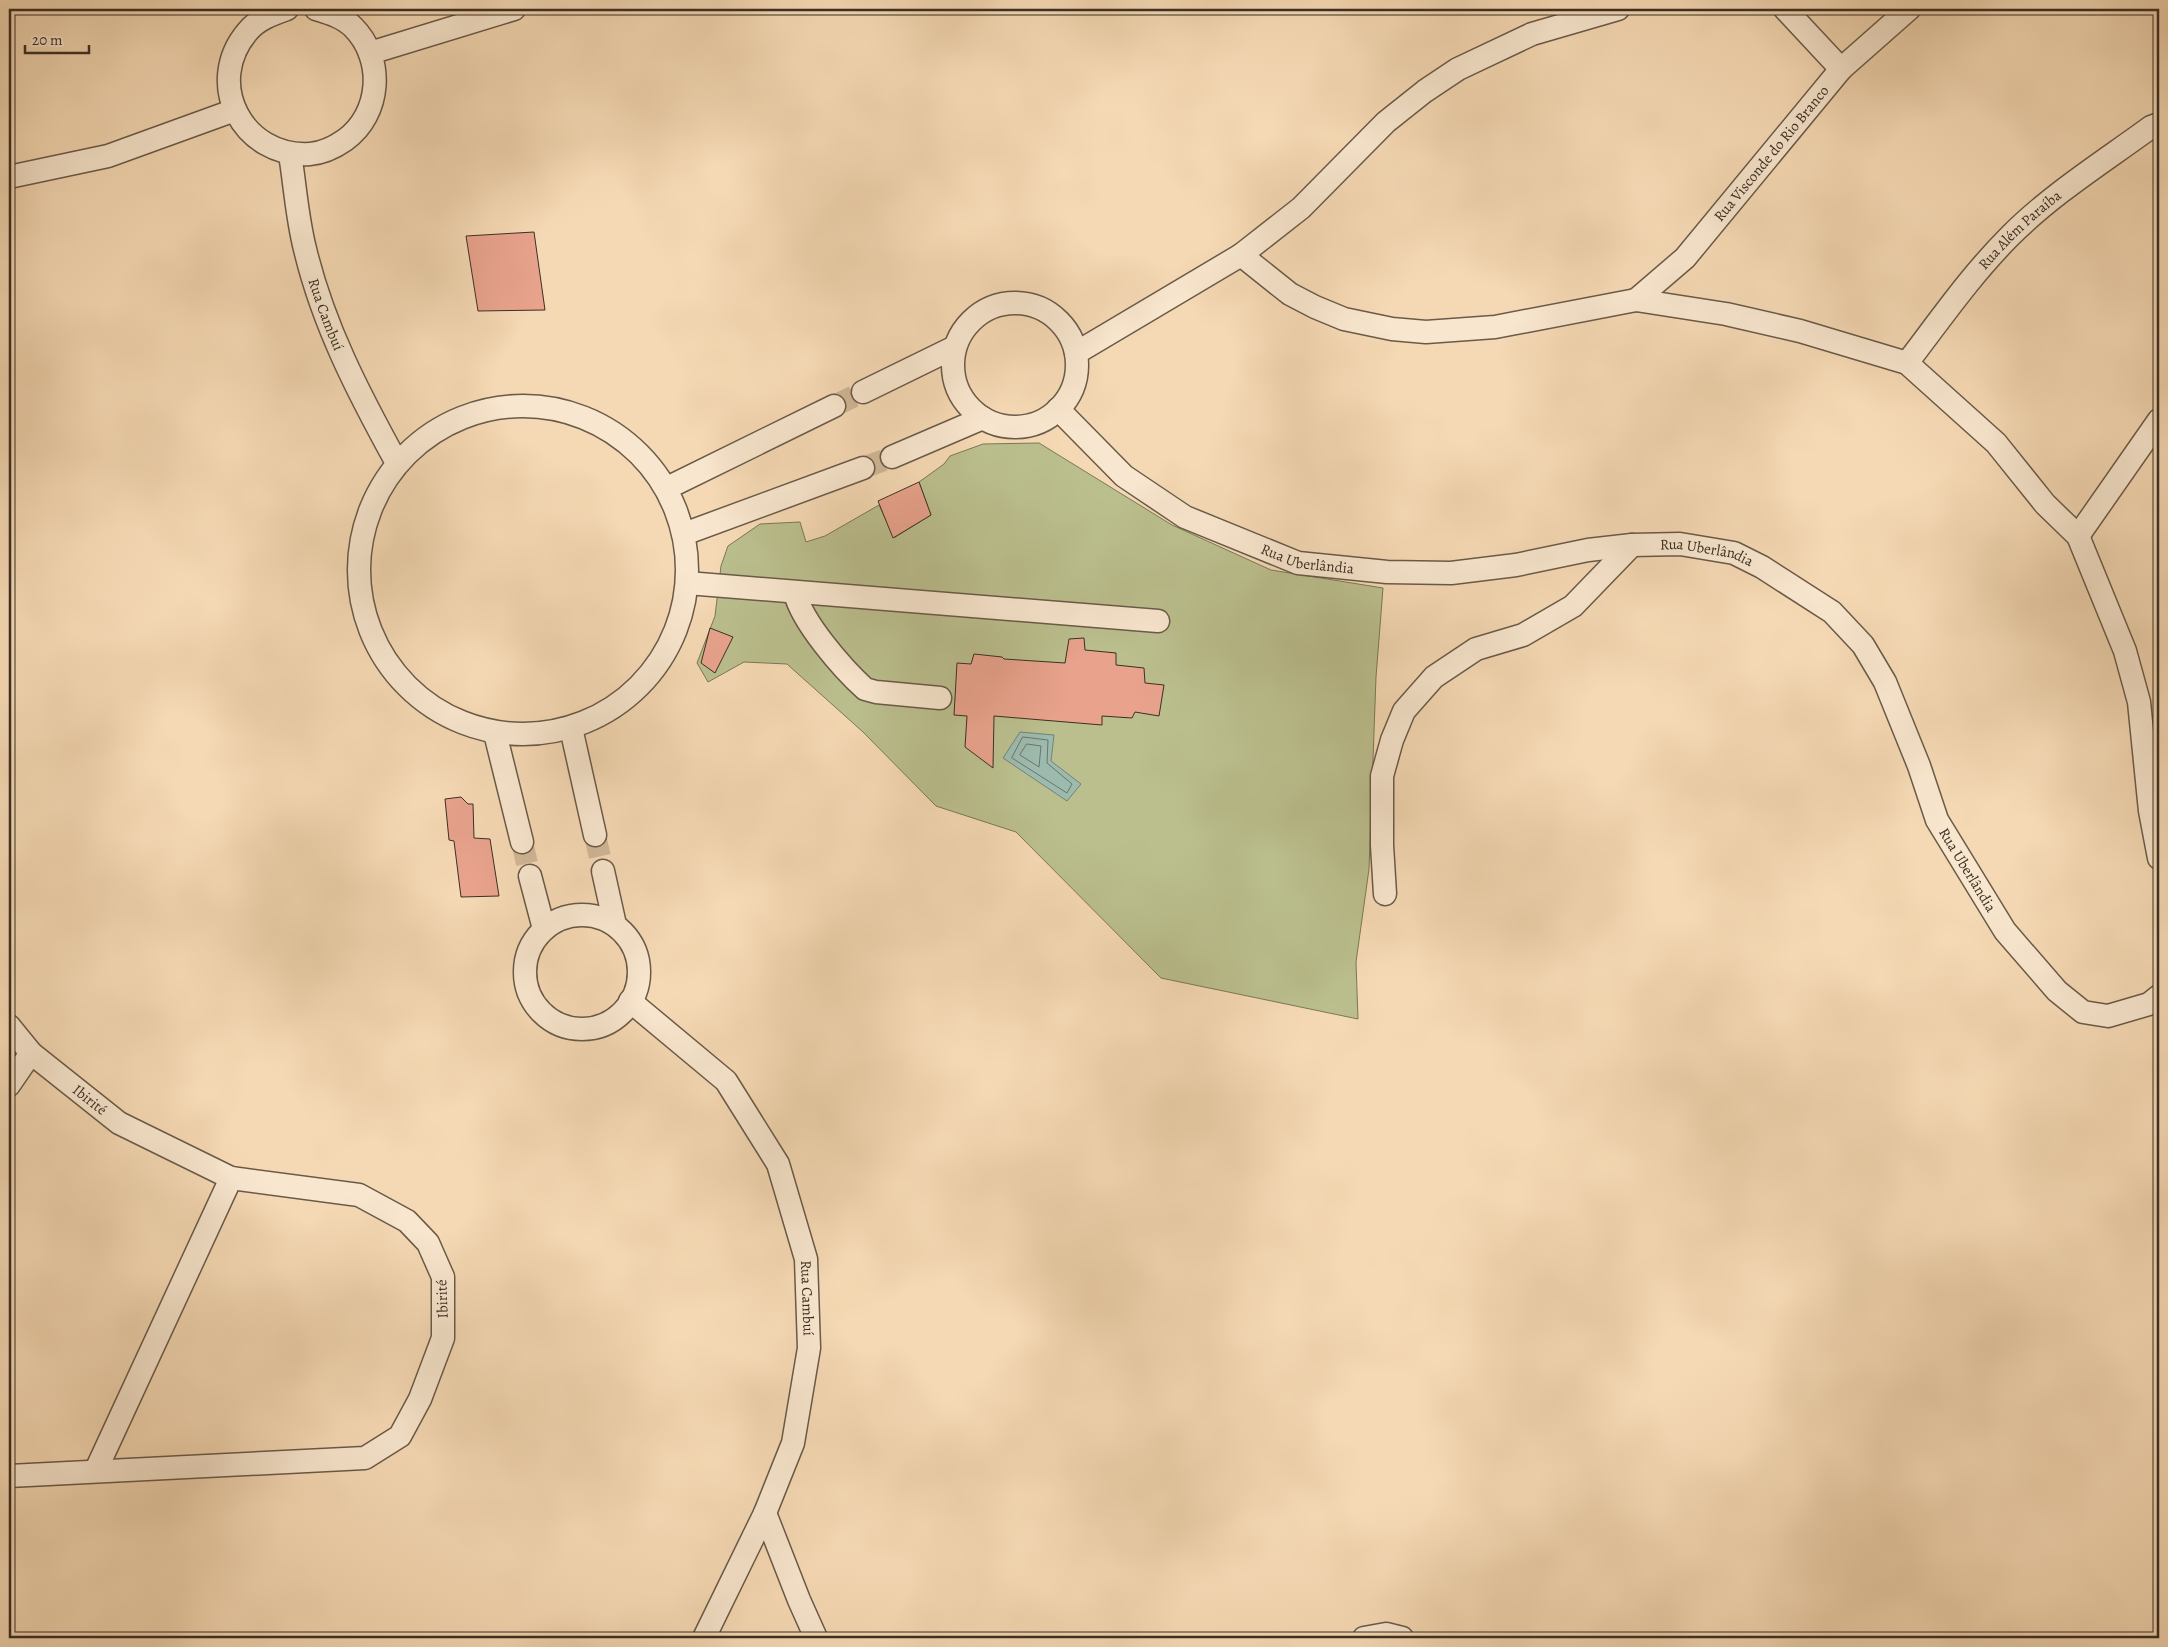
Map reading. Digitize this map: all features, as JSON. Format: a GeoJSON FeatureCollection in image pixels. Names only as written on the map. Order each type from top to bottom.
{"type":"FeatureCollection","features":[{"type":"Feature","properties":{"kind":"street"},"geometry":{"type":"LineString","coordinates":[[287,9],[267,16],[248,30],[235,50],[229,72],[230,96],[235,110],[251,134],[269,147],[290,154],[312,154],[335,147],[354,134],[368,114],[375,92],[375,68],[370,53],[353,27],[334,14],[316,9]]}},
{"type":"Feature","properties":{"kind":"street"},"geometry":{"type":"LineString","coordinates":[[370,53],[514,9]]}},
{"type":"Feature","properties":{"kind":"street"},"geometry":{"type":"LineString","coordinates":[[1076,353],[1241,255],[1301,208],[1386,122],[1425,91],[1458,69],[1532,34],[1618,9]]}},
{"type":"Feature","properties":{"kind":"street"},"geometry":{"type":"LineString","coordinates":[[1785,9],[1841,69]]}},
{"type":"Feature","properties":{"kind":"street","name":"Rua Visconde do Rio Branco"},"geometry":{"type":"LineString","coordinates":[[1636,300],[1685,258],[1841,69],[1909,9]]}},
{"type":"Feature","properties":{"kind":"street"},"geometry":{"type":"LineString","coordinates":[[9,177],[108,156],[235,110]]}},
{"type":"Feature","properties":{"kind":"street","name":"Rua Além Paraíba"},"geometry":{"type":"LineString","coordinates":[[1907,363],[1972,277],[2010,236],[2045,204],[2156,124]]}},
{"type":"Feature","properties":{"kind":"street","name":"Rua Cambuí"},"geometry":{"type":"LineString","coordinates":[[290,154],[305,248],[329,327],[358,393],[397,463]]}},
{"type":"Feature","properties":{"kind":"street"},"geometry":{"type":"LineString","coordinates":[[1241,255],[1290,294],[1315,307],[1344,319],[1392,329],[1426,332],[1494,326],[1636,300],[1726,314],[1800,331],[1907,363],[1996,443],[2045,504],[2078,536],[2125,651],[2139,702],[2150,811],[2159,858]]}},
{"type":"Feature","properties":{"kind":"street"},"geometry":{"type":"LineString","coordinates":[[1018,302],[1038,307],[1055,318],[1068,334],[1076,353],[1076,374],[1070,393],[1058,409],[1041,421],[1022,427],[1002,426],[983,418],[967,405],[957,388],[953,368],[955,347],[964,329],[979,314],[997,305],[1018,302]]}},
{"type":"Feature","properties":{"kind":"street"},"geometry":{"type":"LineString","coordinates":[[863,392],[955,347]]}},
{"type":"Feature","properties":{"kind":"street"},"geometry":{"type":"LineString","coordinates":[[538,404],[590,418],[634,446],[667,488],[677,510],[684,534],[687,583],[676,631],[652,674],[615,707],[571,728],[533,735],[494,733],[448,717],[408,688],[378,649],[361,602],[359,553],[371,505],[397,463],[437,428],[486,408],[538,404]]}},
{"type":"Feature","properties":{"kind":"street"},"geometry":{"type":"LineString","coordinates":[[667,488],[834,406]]}},
{"type":"Feature","properties":{"kind":"street","name":"Rua Uberlândia"},"geometry":{"type":"LineString","coordinates":[[1058,409],[1124,476],[1185,517],[1298,563],[1387,572],[1451,573],[1632,545],[1680,544],[1734,553],[1762,567],[1832,612],[1863,645],[1885,682],[1919,766],[1937,820],[2005,932],[2057,991],[2083,1012],[2108,1016],[2149,1004],[2159,996]]}},
{"type":"Feature","properties":{"kind":"street"},"geometry":{"type":"LineString","coordinates":[[892,456],[983,418]]}},
{"type":"Feature","properties":{"kind":"street"},"geometry":{"type":"LineString","coordinates":[[2078,536],[2159,420]]}},
{"type":"Feature","properties":{"kind":"street"},"geometry":{"type":"LineString","coordinates":[[684,534],[863,468]]}},
{"type":"Feature","properties":{"kind":"street"},"geometry":{"type":"LineString","coordinates":[[1385,894],[1382,845],[1382,776],[1392,740],[1404,711],[1434,677],[1476,649],[1523,635],[1573,606],[1632,545]]}},
{"type":"Feature","properties":{"kind":"street"},"geometry":{"type":"LineString","coordinates":[[687,583],[1158,621]]}},
{"type":"Feature","properties":{"kind":"street"},"geometry":{"type":"LineString","coordinates":[[795,592],[797,602],[812,627],[855,680],[865,689],[876,692],[940,698]]}},
{"type":"Feature","properties":{"kind":"street"},"geometry":{"type":"LineString","coordinates":[[571,728],[595,835]]}},
{"type":"Feature","properties":{"kind":"street"},"geometry":{"type":"LineString","coordinates":[[494,733],[522,842]]}},
{"type":"Feature","properties":{"kind":"street"},"geometry":{"type":"LineString","coordinates":[[603,871],[615,925]]}},
{"type":"Feature","properties":{"kind":"street"},"geometry":{"type":"LineString","coordinates":[[530,876],[544,929]]}},
{"type":"Feature","properties":{"kind":"street"},"geometry":{"type":"LineString","coordinates":[[579,914],[598,917],[615,925],[628,939],[637,956],[639,976],[630,1001],[624,1010],[609,1022],[592,1028],[573,1028],[556,1023],[541,1012],[530,997],[525,979],[526,961],[532,943],[544,929],[560,919],[579,914]]}},
{"type":"Feature","properties":{"kind":"street","name":"Rua Cambuí"},"geometry":{"type":"LineString","coordinates":[[630,1001],[726,1081],[778,1164],[806,1259],[810,1348],[793,1443],[765,1512],[704,1638]]}},
{"type":"Feature","properties":{"kind":"street","name":"Ibirité"},"geometry":{"type":"LineString","coordinates":[[9,1026],[32,1053],[119,1123],[231,1178],[359,1195],[407,1221],[428,1243],[443,1277],[443,1338],[420,1399],[400,1436],[365,1458],[96,1470],[9,1476]]}},
{"type":"Feature","properties":{"kind":"street"},"geometry":{"type":"LineString","coordinates":[[9,1085],[32,1053]]}},
{"type":"Feature","properties":{"kind":"street"},"geometry":{"type":"LineString","coordinates":[[96,1470],[231,1178]]}},
{"type":"Feature","properties":{"kind":"street"},"geometry":{"type":"LineString","coordinates":[[765,1512],[799,1600],[816,1638]]}},
{"type":"Feature","properties":{"kind":"street"},"geometry":{"type":"LineString","coordinates":[[1364,1638],[1386,1634],[1402,1638]]}},
{"type":"Feature","properties":{"kind":"green space"},"geometry":{"type":"Polygon","coordinates":[[[1039,443],[1172,525],[1271,570],[1383,588],[1376,677],[1369,869],[1356,962],[1358,1019],[1161,978],[1016,832],[936,806],[863,732],[787,664],[744,662],[708,682],[697,663],[715,616],[721,566],[728,546],[760,524],[800,522],[806,542],[825,536],[879,505],[894,538],[931,515],[919,482],[944,464],[950,456],[983,444],[1039,443]]]}},
{"type":"Feature","properties":{"kind":"water"},"geometry":{"type":"Polygon","coordinates":[[[1020,732],[1054,735],[1051,761],[1081,784],[1067,801],[1003,758],[1020,732]]]}},
{"type":"Feature","properties":{"kind":"building"},"geometry":{"type":"Polygon","coordinates":[[[534,232],[545,310],[478,311],[466,236],[534,232]]]}},
{"type":"Feature","properties":{"kind":"building"},"geometry":{"type":"Polygon","coordinates":[[[919,482],[931,515],[893,538],[878,501],[919,482]]]}},
{"type":"Feature","properties":{"kind":"building"},"geometry":{"type":"Polygon","coordinates":[[[710,628],[733,637],[715,673],[701,663],[710,628]]]}},
{"type":"Feature","properties":{"kind":"building"},"geometry":{"type":"Polygon","coordinates":[[[1084,638],[1085,650],[1116,653],[1116,665],[1144,668],[1145,683],[1164,685],[1159,716],[1135,712],[1132,718],[1102,716],[1102,725],[994,716],[993,768],[965,747],[967,716],[954,715],[957,663],[971,664],[974,654],[1002,657],[1004,659],[1065,663],[1069,639],[1084,638]]]}},
{"type":"Feature","properties":{"kind":"building"},"geometry":{"type":"Polygon","coordinates":[[[461,797],[468,804],[473,804],[474,838],[490,839],[499,896],[461,897],[454,841],[449,840],[445,799],[461,797]]]}},
{"type":"Feature","properties":{"kind":"tunnel"},"geometry":{"type":"LineString","coordinates":[[834,406],[863,392]]}},
{"type":"Feature","properties":{"kind":"tunnel"},"geometry":{"type":"LineString","coordinates":[[863,468],[892,457]]}},
{"type":"Feature","properties":{"kind":"tunnel"},"geometry":{"type":"LineString","coordinates":[[595,835],[603,871]]}},
{"type":"Feature","properties":{"kind":"tunnel"},"geometry":{"type":"LineString","coordinates":[[522,842],[530,876]]}}]}
